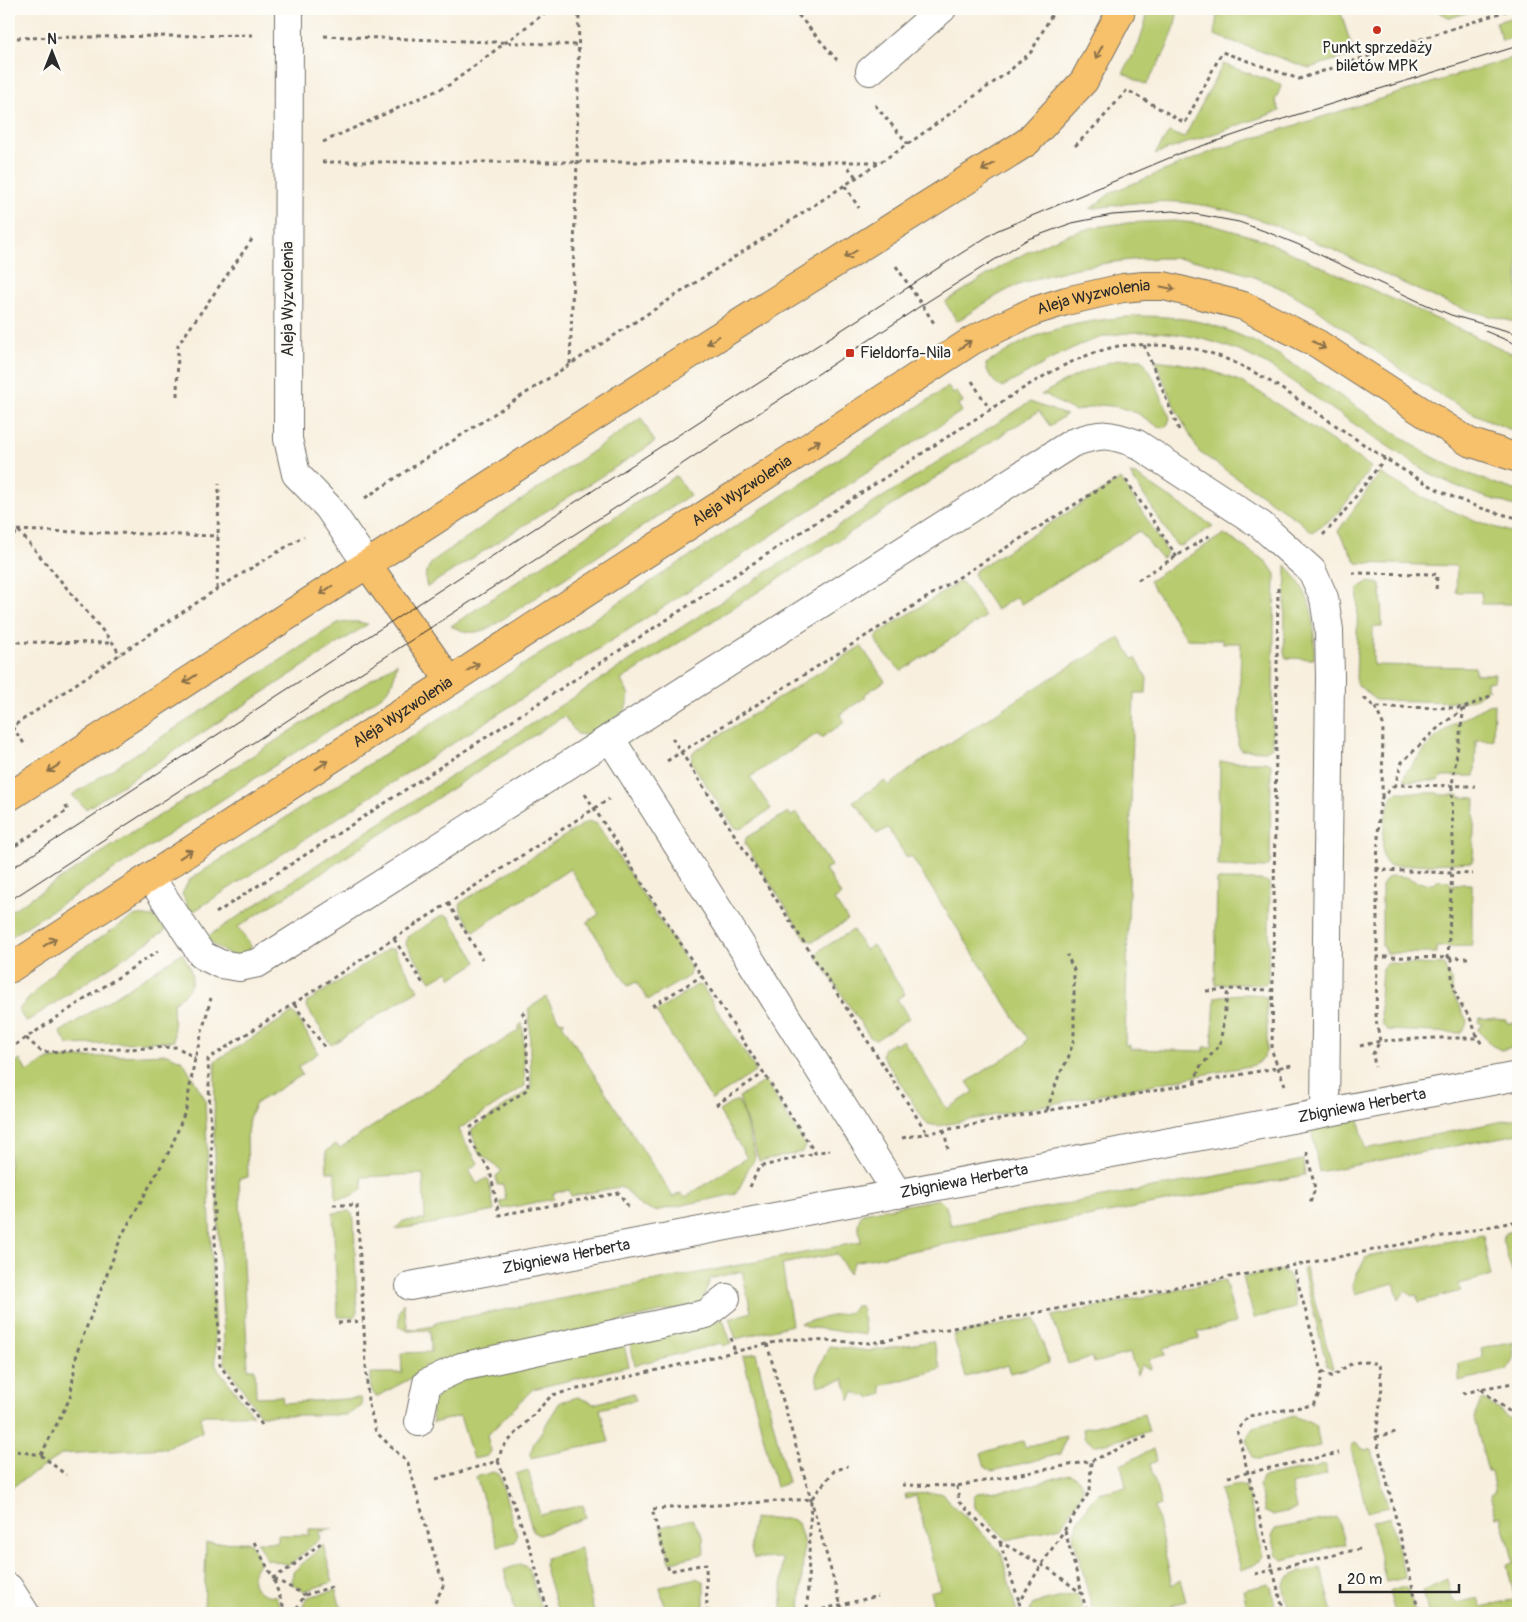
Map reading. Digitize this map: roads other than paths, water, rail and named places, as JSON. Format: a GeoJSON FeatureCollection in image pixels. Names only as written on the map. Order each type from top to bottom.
{"type":"FeatureCollection","features":[{"type":"Feature","properties":{"kind":"main road"},"geometry":{"type":"LineString","coordinates":[[9,797],[686,357],[1027,142],[1084,81],[1120,13],[1120,9]]}},
{"type":"Feature","properties":{"kind":"main road","name":"Aleja Wyzwolenia"},"geometry":{"type":"LineString","coordinates":[[9,969],[973,340],[1034,311],[1092,294],[1144,286],[1164,286],[1244,306],[1318,344],[1469,442],[1518,458]]}},
{"type":"Feature","properties":{"kind":"main road"},"geometry":{"type":"LineString","coordinates":[[367,564],[450,681]]}},
{"type":"Feature","properties":{"kind":"street"},"geometry":{"type":"LineString","coordinates":[[870,71],[942,9]]}},
{"type":"Feature","properties":{"kind":"street","name":"Aleja Wyzwolenia"},"geometry":{"type":"LineString","coordinates":[[289,22],[288,439],[296,474],[328,507],[367,564]]}},
{"type":"Feature","properties":{"kind":"street"},"geometry":{"type":"LineString","coordinates":[[150,877],[202,955],[220,964],[239,967],[258,963],[1072,443],[1094,436],[1117,436],[1137,444],[1261,525],[1312,571],[1324,598],[1329,630],[1330,677],[1325,1059],[1313,1115]]}},
{"type":"Feature","properties":{"kind":"street"},"geometry":{"type":"LineString","coordinates":[[610,738],[898,1194]]}},
{"type":"Feature","properties":{"kind":"street","name":"Zbigniewa Herberta"},"geometry":{"type":"LineString","coordinates":[[410,1286],[1518,1076]]}},
{"type":"Feature","properties":{"kind":"street"},"geometry":{"type":"LineString","coordinates":[[419,1422],[427,1383],[461,1367],[706,1314],[726,1298]]}},
{"type":"Feature","properties":{"kind":"street"},"geometry":{"type":"LineString","coordinates":[[9,1588],[25,1613]]}},
{"type":"Feature","properties":{"kind":"tram line"},"geometry":{"type":"LineString","coordinates":[[9,870],[996,231],[1181,153],[1270,123],[1518,46]]}},
{"type":"Feature","properties":{"kind":"tram line"},"geometry":{"type":"LineString","coordinates":[[9,901],[649,486],[922,305],[1028,239],[1072,223],[1112,215],[1173,211],[1239,222],[1297,244],[1451,315],[1518,334]]}},
{"type":"Feature","properties":{"kind":"tram line"},"geometry":{"type":"LineString","coordinates":[[1485,331],[1518,345]]}},
{"type":"Feature","properties":{"kind":"place","name":"Punkt sprzedaży biletów MPK"},"geometry":{"type":"Point","coordinates":[1377,30]}},
{"type":"Feature","properties":{"kind":"place","name":"Fieldorfa-Nila"},"geometry":{"type":"Point","coordinates":[850,353]}}]}
